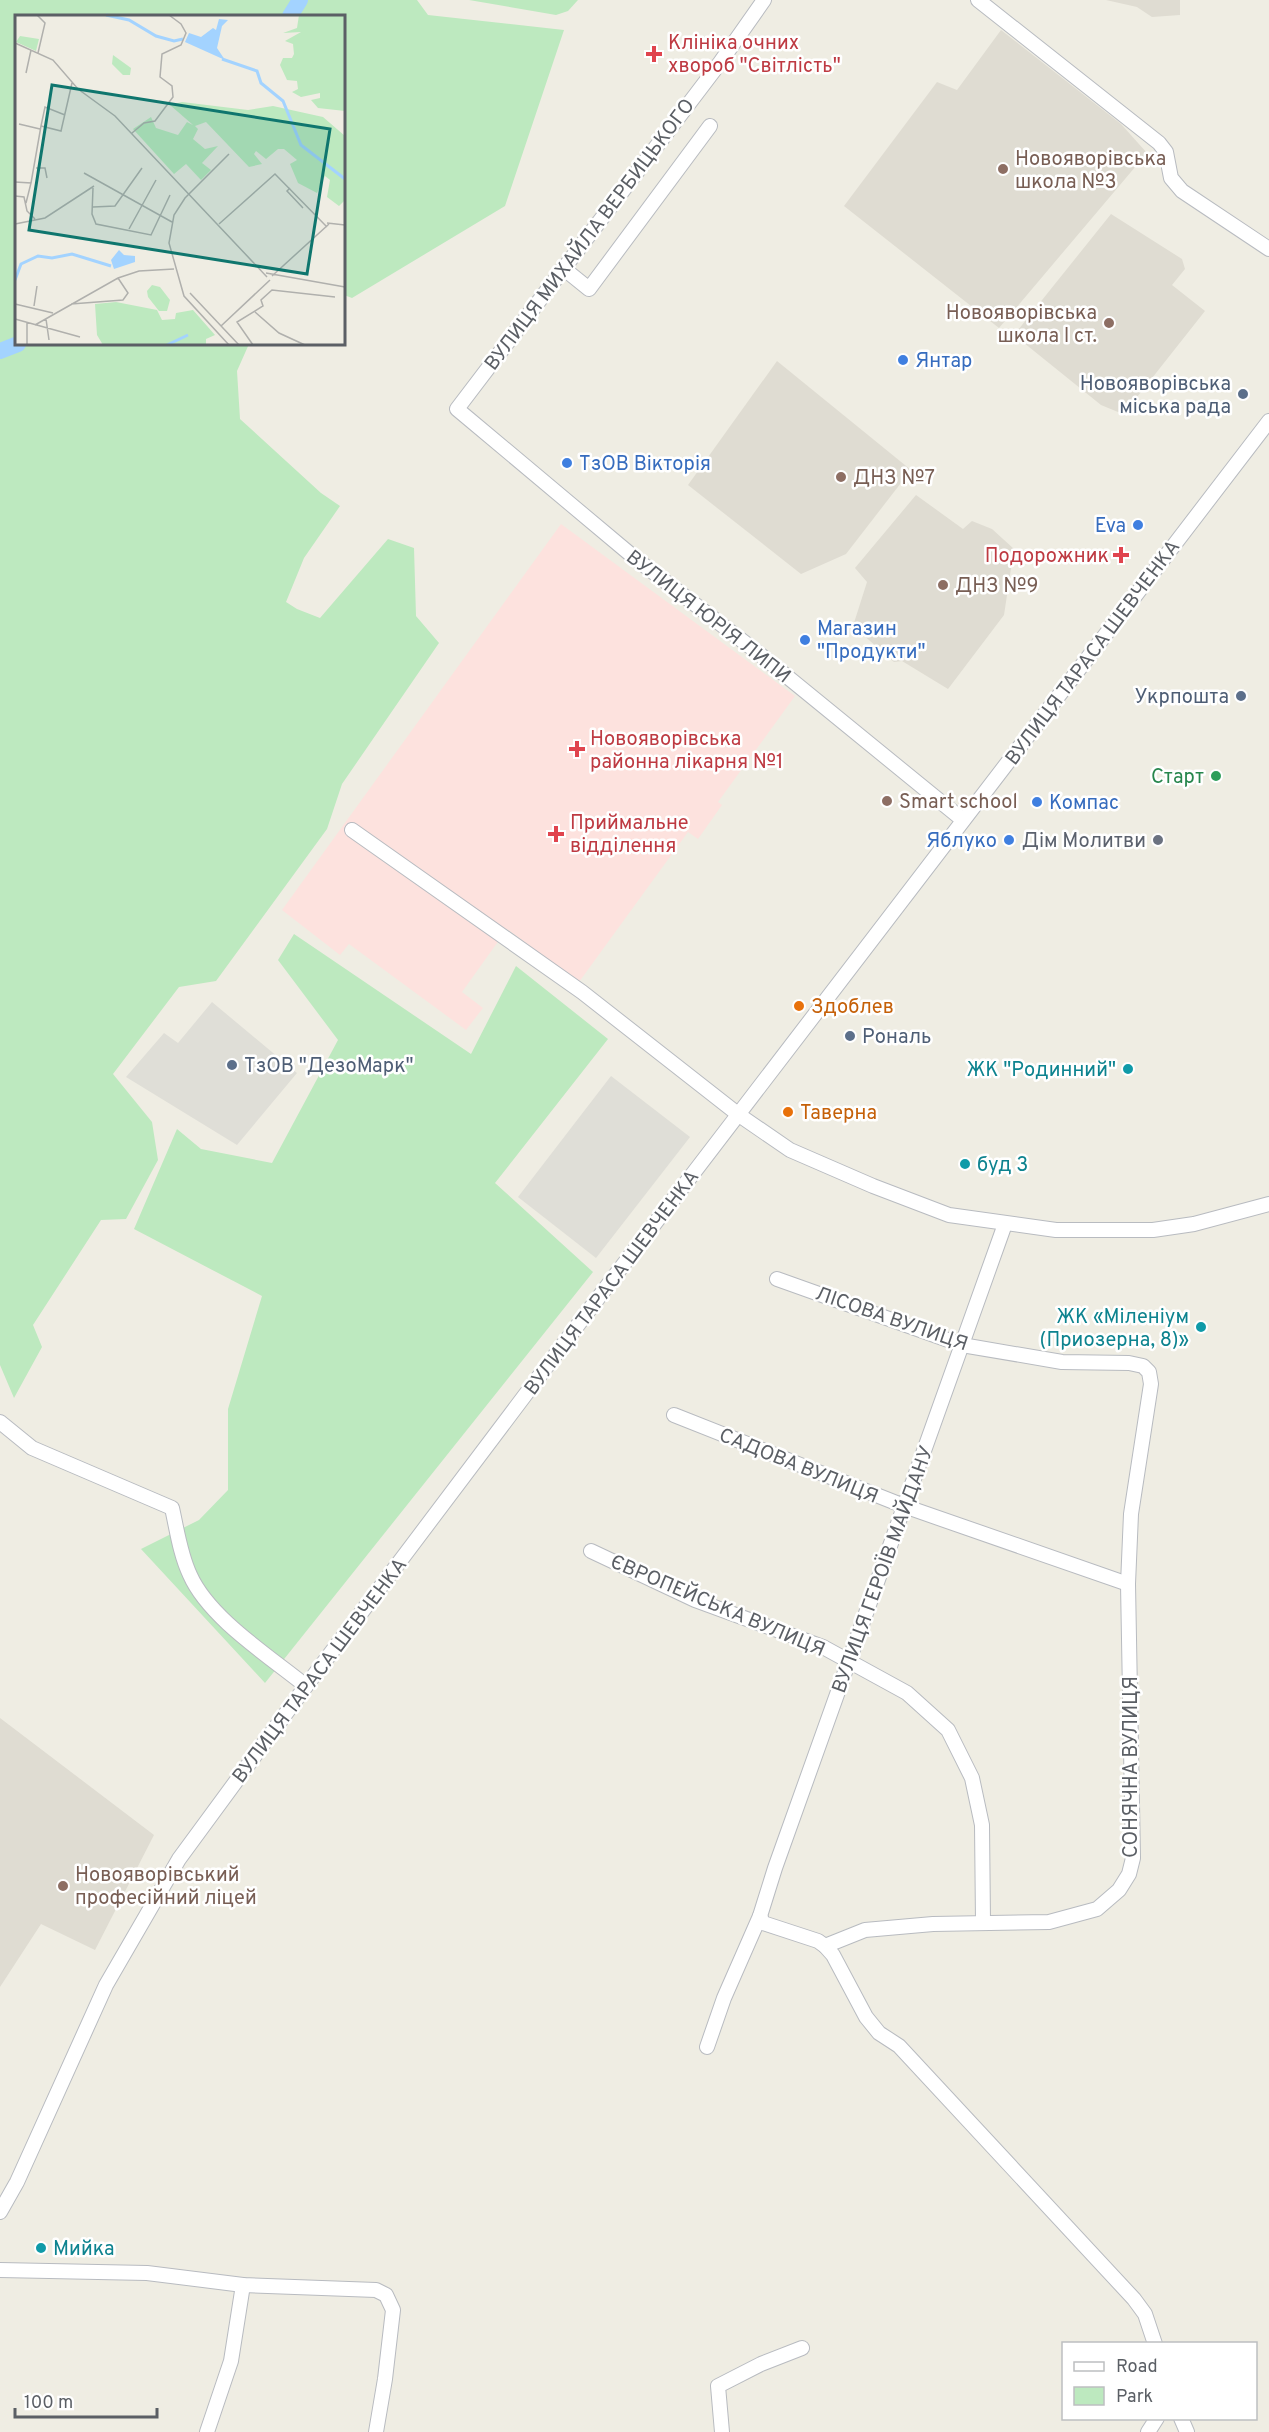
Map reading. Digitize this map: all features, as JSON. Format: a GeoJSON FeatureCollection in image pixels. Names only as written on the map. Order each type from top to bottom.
{"type":"FeatureCollection","features":[{"type":"Feature","properties":{"kind":"street","name":"ВУЛИЦЯ МИХАЙЛА ВЕРБИЦЬКОГО"},"geometry":{"type":"LineString","coordinates":[[457,409],[719,64],[764,0]]}},
{"type":"Feature","properties":{"kind":"street"},"geometry":{"type":"LineString","coordinates":[[978,0],[1159,143],[1166,152],[1171,178],[1182,191],[1269,249]]}},
{"type":"Feature","properties":{"kind":"street"},"geometry":{"type":"LineString","coordinates":[[563,268],[589,289],[710,126]]}},
{"type":"Feature","properties":{"kind":"street","name":"ВУЛИЦЯ ЮРІЯ ЛИПИ"},"geometry":{"type":"LineString","coordinates":[[457,409],[636,559],[757,652],[963,820]]}},
{"type":"Feature","properties":{"kind":"street","name":"ВУЛИЦЯ ТАРАСА ШЕВЧЕНКА"},"geometry":{"type":"LineString","coordinates":[[0,2212],[17,2182],[106,1985],[179,1859],[306,1686],[620,1269],[1269,421]]}},
{"type":"Feature","properties":{"kind":"street"},"geometry":{"type":"LineString","coordinates":[[352,830],[582,992],[739,1115],[790,1150],[873,1185],[949,1215],[1056,1230],[1107,1232],[1153,1230],[1194,1224],[1269,1204]]}},
{"type":"Feature","properties":{"kind":"street","name":"ВУЛИЦЯ ГЕРОЇВ МАЙДАНУ"},"geometry":{"type":"LineString","coordinates":[[706,2047],[724,1998],[760,1916],[761,1906],[1005,1224]]}},
{"type":"Feature","properties":{"kind":"street","name":"ЛІСОВА ВУЛИЦЯ"},"geometry":{"type":"LineString","coordinates":[[777,1279],[962,1345],[1062,1362],[1129,1362],[1143,1366],[1149,1372]]}},
{"type":"Feature","properties":{"kind":"street","name":"СОНЯЧНА ВУЛИЦЯ"},"geometry":{"type":"LineString","coordinates":[[825,1946],[865,1930],[933,1924],[1049,1922],[1096,1909],[1119,1890],[1129,1874],[1133,1858],[1128,1584],[1131,1514],[1151,1384],[1149,1372]]}},
{"type":"Feature","properties":{"kind":"street","name":"САДОВА ВУЛИЦЯ"},"geometry":{"type":"LineString","coordinates":[[674,1415],[904,1506],[1128,1584]]}},
{"type":"Feature","properties":{"kind":"street"},"geometry":{"type":"LineString","coordinates":[[0,1422],[32,1448],[172,1508],[184,1561],[201,1595],[226,1621],[306,1686]]}},
{"type":"Feature","properties":{"kind":"street","name":"ЄВРОПЕЙСЬКА ВУЛИЦЯ"},"geometry":{"type":"LineString","coordinates":[[591,1551],[695,1600],[823,1647],[907,1693],[948,1730],[972,1778],[982,1825],[983,1923]]}},
{"type":"Feature","properties":{"kind":"street"},"geometry":{"type":"LineString","coordinates":[[760,1916],[763,1923],[818,1941],[825,1946],[833,1955],[866,2017],[879,2033],[899,2046],[1134,2299],[1146,2314],[1155,2342]]}},
{"type":"Feature","properties":{"kind":"street"},"geometry":{"type":"LineString","coordinates":[[0,2270],[147,2273],[243,2285],[376,2290],[386,2295],[393,2310],[376,2432]]}},
{"type":"Feature","properties":{"kind":"street"},"geometry":{"type":"LineString","coordinates":[[207,2432],[231,2361],[243,2285]]}},
{"type":"Feature","properties":{"kind":"street"},"geometry":{"type":"LineString","coordinates":[[722,2432],[718,2386],[761,2364],[802,2348]]}},
{"type":"Feature","properties":{"kind":"shaded area"},"geometry":{"type":"Polygon","coordinates":[[[1106,0],[1180,0],[1180,15],[1152,17],[1137,7],[1106,0]]]}},
{"type":"Feature","properties":{"kind":"shaded area","name":"Новояворівська школа №3"},"geometry":{"type":"Polygon","coordinates":[[[1001,30],[1121,124],[1147,153],[999,328],[844,206],[937,82],[957,90],[1001,30]]]}},
{"type":"Feature","properties":{"kind":"shaded area","name":"Новояворівська школа І ст."},"geometry":{"type":"Polygon","coordinates":[[[1111,214],[1182,259],[1185,269],[1172,285],[1205,311],[1126,411],[1118,412],[1101,405],[1014,335],[1111,214]]]}},
{"type":"Feature","properties":{"kind":"shaded area"},"geometry":{"type":"Polygon","coordinates":[[[777,361],[911,470],[846,554],[801,574],[688,485],[777,361]]]}},
{"type":"Feature","properties":{"kind":"shaded area"},"geometry":{"type":"Polygon","coordinates":[[[916,495],[963,529],[972,521],[992,529],[1014,549],[1004,615],[948,689],[902,661],[894,662],[853,626],[867,582],[855,568],[916,495]]]}},
{"type":"Feature","properties":{"kind":"shaded area","name":"Новояворівська районна лікарня №1"},"geometry":{"type":"Polygon","coordinates":[[[561,524],[795,696],[718,802],[722,805],[698,839],[688,832],[579,982],[507,929],[462,992],[483,1008],[466,1030],[349,944],[340,955],[282,910],[561,524]]]}},
{"type":"Feature","properties":{"kind":"shaded area"},"geometry":{"type":"Polygon","coordinates":[[[212,1002],[297,1073],[237,1145],[126,1077],[164,1033],[178,1043],[212,1002]]]}},
{"type":"Feature","properties":{"kind":"shaded area"},"geometry":{"type":"Polygon","coordinates":[[[611,1076],[690,1137],[596,1258],[518,1197],[611,1076]]]}},
{"type":"Feature","properties":{"kind":"shaded area","name":"Новояворівський професійний ліцей"},"geometry":{"type":"Polygon","coordinates":[[[0,1718],[154,1835],[95,1950],[41,1924],[0,1987],[0,1718]]]}},
{"type":"Feature","properties":{"kind":"green space"},"geometry":{"type":"Polygon","coordinates":[[[0,0],[417,0],[428,15],[564,30],[505,206],[352,298],[345,295],[345,15],[15,15],[15,345],[249,345],[237,371],[240,419],[321,493],[340,506],[304,558],[286,602],[320,618],[388,539],[414,548],[416,616],[439,643],[342,784],[327,829],[216,981],[179,987],[113,1074],[152,1122],[158,1160],[126,1219],[101,1220],[33,1325],[42,1347],[14,1398],[0,1365],[0,0]]]}},
{"type":"Feature","properties":{"kind":"green space"},"geometry":{"type":"Polygon","coordinates":[[[469,0],[578,0],[568,11],[556,15],[469,0]]]}},
{"type":"Feature","properties":{"kind":"green space"},"geometry":{"type":"Polygon","coordinates":[[[294,934],[471,1054],[516,966],[608,1039],[495,1183],[593,1272],[265,1683],[141,1549],[199,1520],[228,1490],[228,1409],[262,1296],[134,1229],[177,1129],[201,1149],[272,1163],[338,1040],[278,960],[294,934]]]}},
{"type":"Feature","properties":{"kind":"waterway"},"geometry":{"type":"LineString","coordinates":[[291,15],[300,0]]}},
{"type":"Feature","properties":{"kind":"waterway"},"geometry":{"type":"LineString","coordinates":[[0,351],[15,345]]}},
{"type":"Feature","properties":{"kind":"place","name":"Клініка очних хвороб \"Світлість\""},"geometry":{"type":"Point","coordinates":[654,54]}},
{"type":"Feature","properties":{"kind":"place","name":"Новояворівська школа №3"},"geometry":{"type":"Point","coordinates":[1003,169]}},
{"type":"Feature","properties":{"kind":"place","name":"Новояворівська школа І ст."},"geometry":{"type":"Point","coordinates":[1109,323]}},
{"type":"Feature","properties":{"kind":"place","name":"Янтар"},"geometry":{"type":"Point","coordinates":[903,360]}},
{"type":"Feature","properties":{"kind":"place","name":"Новояворівська міська рада"},"geometry":{"type":"Point","coordinates":[1243,394]}},
{"type":"Feature","properties":{"kind":"place","name":"ТзОВ Вікторія"},"geometry":{"type":"Point","coordinates":[567,463]}},
{"type":"Feature","properties":{"kind":"place","name":"ДНЗ №7"},"geometry":{"type":"Point","coordinates":[841,477]}},
{"type":"Feature","properties":{"kind":"place","name":"Eva"},"geometry":{"type":"Point","coordinates":[1138,525]}},
{"type":"Feature","properties":{"kind":"place","name":"Подорожник"},"geometry":{"type":"Point","coordinates":[1121,555]}},
{"type":"Feature","properties":{"kind":"place","name":"ДНЗ №9"},"geometry":{"type":"Point","coordinates":[943,585]}},
{"type":"Feature","properties":{"kind":"place","name":"Магазин \"Продукти\""},"geometry":{"type":"Point","coordinates":[805,640]}},
{"type":"Feature","properties":{"kind":"place","name":"Укрпошта"},"geometry":{"type":"Point","coordinates":[1241,696]}},
{"type":"Feature","properties":{"kind":"place","name":"Новояворівська районна лікарня №1"},"geometry":{"type":"Point","coordinates":[577,749]}},
{"type":"Feature","properties":{"kind":"place","name":"Старт"},"geometry":{"type":"Point","coordinates":[1216,776]}},
{"type":"Feature","properties":{"kind":"place","name":"Smart school"},"geometry":{"type":"Point","coordinates":[887,801]}},
{"type":"Feature","properties":{"kind":"place","name":"Компас"},"geometry":{"type":"Point","coordinates":[1037,802]}},
{"type":"Feature","properties":{"kind":"place","name":"Приймальне відділення"},"geometry":{"type":"Point","coordinates":[556,834]}},
{"type":"Feature","properties":{"kind":"place","name":"Яблуко"},"geometry":{"type":"Point","coordinates":[1009,840]}},
{"type":"Feature","properties":{"kind":"place","name":"Дім Молитви"},"geometry":{"type":"Point","coordinates":[1158,840]}},
{"type":"Feature","properties":{"kind":"place","name":"Здоблев"},"geometry":{"type":"Point","coordinates":[799,1006]}},
{"type":"Feature","properties":{"kind":"place","name":"Рональ"},"geometry":{"type":"Point","coordinates":[850,1036]}},
{"type":"Feature","properties":{"kind":"place","name":"ТзОВ \"ДезоМарк\""},"geometry":{"type":"Point","coordinates":[232,1065]}},
{"type":"Feature","properties":{"kind":"place","name":"ЖК \"Родинний\""},"geometry":{"type":"Point","coordinates":[1128,1069]}},
{"type":"Feature","properties":{"kind":"place","name":"Таверна"},"geometry":{"type":"Point","coordinates":[788,1112]}},
{"type":"Feature","properties":{"kind":"place","name":"буд 3"},"geometry":{"type":"Point","coordinates":[965,1164]}},
{"type":"Feature","properties":{"kind":"place","name":"ЖК «Міленіум (Приозерна, 8)»"},"geometry":{"type":"Point","coordinates":[1201,1327]}},
{"type":"Feature","properties":{"kind":"place","name":"Новояворівський професійний ліцей"},"geometry":{"type":"Point","coordinates":[63,1886]}},
{"type":"Feature","properties":{"kind":"place","name":"Мийка"},"geometry":{"type":"Point","coordinates":[41,2248]}}]}
